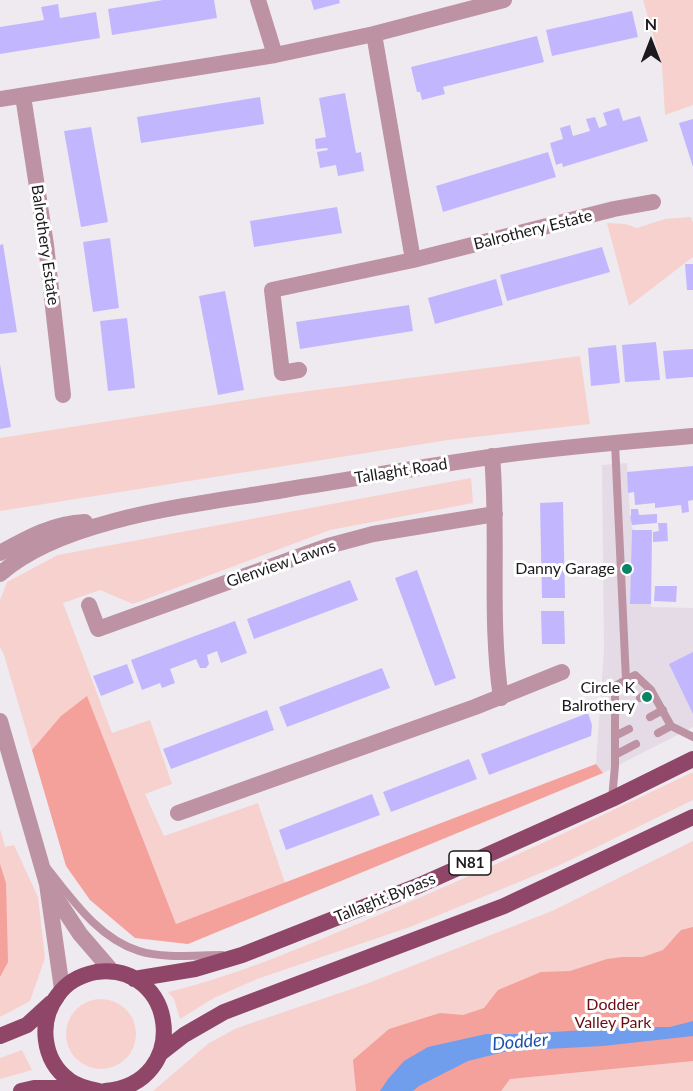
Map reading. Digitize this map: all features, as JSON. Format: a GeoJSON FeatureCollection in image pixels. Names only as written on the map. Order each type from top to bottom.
{"type":"FeatureCollection","features":[{"type":"Feature","properties":{"kind":"main road","name":"Tallaght Bypass"},"geometry":{"type":"LineString","coordinates":[[134,979],[195,969],[242,955],[420,885],[612,799],[693,759]]}},
{"type":"Feature","properties":{"kind":"main road"},"geometry":{"type":"LineString","coordinates":[[161,1053],[184,1035],[224,1012],[504,906],[693,817]]}},
{"type":"Feature","properties":{"kind":"main road"},"geometry":{"type":"LineString","coordinates":[[0,1036],[27,1025],[74,980],[88,974],[111,970],[134,979],[156,1000],[163,1014],[165,1030],[161,1053],[147,1074],[134,1084],[118,1090],[105,1091]]}},
{"type":"Feature","properties":{"kind":"main road"},"geometry":{"type":"LineString","coordinates":[[57,996],[46,1017],[45,1035],[48,1052],[57,1068],[69,1080],[92,1089]]}},
{"type":"Feature","properties":{"kind":"main road"},"geometry":{"type":"LineString","coordinates":[[21,1091],[34,1088],[92,1089]]}},
{"type":"Feature","properties":{"kind":"street"},"geometry":{"type":"LineString","coordinates":[[258,0],[275,55]]}},
{"type":"Feature","properties":{"kind":"street"},"geometry":{"type":"LineString","coordinates":[[0,99],[275,55],[374,34],[499,1]]}},
{"type":"Feature","properties":{"kind":"street"},"geometry":{"type":"LineString","coordinates":[[374,34],[413,260]]}},
{"type":"Feature","properties":{"kind":"street","name":"Balrothery Estate"},"geometry":{"type":"LineString","coordinates":[[23,96],[46,245],[63,395]]}},
{"type":"Feature","properties":{"kind":"street","name":"Balrothery Estate"},"geometry":{"type":"LineString","coordinates":[[299,370],[282,373],[272,290],[413,260],[614,209],[653,202]]}},
{"type":"Feature","properties":{"kind":"street","name":"Tallaght Road"},"geometry":{"type":"LineString","coordinates":[[0,574],[36,550],[70,534],[112,522],[195,505],[492,456],[693,436]]}},
{"type":"Feature","properties":{"kind":"street"},"geometry":{"type":"LineString","coordinates":[[492,456],[495,514],[496,669],[501,698]]}},
{"type":"Feature","properties":{"kind":"street","name":"Glenview Lawns"},"geometry":{"type":"LineString","coordinates":[[89,605],[98,629],[328,546],[373,534],[495,514]]}},
{"type":"Feature","properties":{"kind":"street","name":"Tallaght Road"},"geometry":{"type":"LineString","coordinates":[[0,553],[32,534],[71,522],[112,522]]}},
{"type":"Feature","properties":{"kind":"street"},"geometry":{"type":"LineString","coordinates":[[178,813],[501,698],[562,672]]}},
{"type":"Feature","properties":{"kind":"street"},"geometry":{"type":"LineString","coordinates":[[0,721],[47,884],[57,996]]}},
{"type":"Feature","properties":{"kind":"street"},"geometry":{"type":"LineString","coordinates":[[47,884],[80,934],[111,970]]}},
{"type":"Feature","properties":{"kind":"lane"},"geometry":{"type":"LineString","coordinates":[[615,443],[626,680]]}},
{"type":"Feature","properties":{"kind":"lane"},"geometry":{"type":"LineString","coordinates":[[612,799],[618,709],[615,686],[635,675],[651,690],[671,726],[693,736]]}},
{"type":"Feature","properties":{"kind":"lane"},"geometry":{"type":"LineString","coordinates":[[640,698],[651,690]]}},
{"type":"Feature","properties":{"kind":"lane"},"geometry":{"type":"LineString","coordinates":[[650,717],[663,710]]}},
{"type":"Feature","properties":{"kind":"lane"},"geometry":{"type":"LineString","coordinates":[[658,733],[671,726]]}},
{"type":"Feature","properties":{"kind":"lane"},"geometry":{"type":"LineString","coordinates":[[615,736],[629,729]]}},
{"type":"Feature","properties":{"kind":"lane"},"geometry":{"type":"LineString","coordinates":[[615,755],[636,744]]}},
{"type":"Feature","properties":{"kind":"lane","name":"N81"},"geometry":{"type":"LineString","coordinates":[[39,858],[84,915],[114,937],[139,951],[168,955],[242,955]]}},
{"type":"Feature","properties":{"kind":"shaded area"},"geometry":{"type":"Polygon","coordinates":[[[627,463],[633,530],[652,530],[651,607],[693,608],[693,727],[603,773],[596,764],[604,650],[602,465],[627,463]]]}},
{"type":"Feature","properties":{"kind":"green space"},"geometry":{"type":"Polygon","coordinates":[[[643,0],[693,0],[693,105],[665,115],[662,65],[643,0]]]}},
{"type":"Feature","properties":{"kind":"green space"},"geometry":{"type":"Polygon","coordinates":[[[691,217],[693,257],[629,306],[607,223],[625,224],[637,228],[665,219],[691,217]]]}},
{"type":"Feature","properties":{"kind":"green space"},"geometry":{"type":"Polygon","coordinates":[[[580,356],[590,424],[448,440],[0,511],[0,438],[278,395],[580,356]]]}},
{"type":"Feature","properties":{"kind":"green space"},"geometry":{"type":"Polygon","coordinates":[[[471,478],[473,503],[330,530],[133,604],[100,590],[63,603],[112,733],[150,720],[172,784],[145,794],[164,836],[258,803],[285,883],[176,924],[87,697],[32,750],[0,647],[0,600],[7,582],[58,555],[471,478]]]}},
{"type":"Feature","properties":{"kind":"green space"},"geometry":{"type":"Polygon","coordinates":[[[87,696],[176,924],[596,764],[603,773],[188,944],[135,938],[90,900],[66,866],[32,750],[61,716],[87,696]]]}},
{"type":"Feature","properties":{"kind":"green space"},"geometry":{"type":"Polygon","coordinates":[[[693,772],[693,800],[560,865],[410,927],[257,979],[214,998],[180,1019],[174,999],[168,992],[247,968],[349,928],[494,865],[693,772]]]}},
{"type":"Feature","properties":{"kind":"green space"},"geometry":{"type":"Polygon","coordinates":[[[0,829],[5,847],[14,845],[38,897],[45,958],[30,1001],[0,1017],[0,829]]]}},
{"type":"Feature","properties":{"kind":"green space","name":"Dodder Valley Park"},"geometry":{"type":"Polygon","coordinates":[[[693,841],[693,1091],[153,1091],[209,1043],[237,1028],[366,984],[552,911],[693,841]]]}},
{"type":"Feature","properties":{"kind":"green space"},"geometry":{"type":"Polygon","coordinates":[[[0,864],[6,883],[8,962],[0,977],[0,864]]]}},
{"type":"Feature","properties":{"kind":"green space","name":"Dodder Valley Park"},"geometry":{"type":"Polygon","coordinates":[[[693,927],[693,1061],[510,1079],[501,1091],[356,1091],[353,1060],[389,1029],[440,1013],[463,1015],[484,1008],[498,990],[541,972],[570,971],[607,959],[643,957],[663,950],[681,930],[693,927]]]}},
{"type":"Feature","properties":{"kind":"green space"},"geometry":{"type":"Polygon","coordinates":[[[101,999],[114,1002],[126,1009],[133,1021],[136,1034],[133,1047],[126,1059],[114,1066],[101,1069],[88,1066],[76,1059],[69,1047],[66,1034],[69,1021],[76,1009],[88,1002],[101,999]]]}},
{"type":"Feature","properties":{"kind":"green space"},"geometry":{"type":"Polygon","coordinates":[[[22,1050],[32,1070],[0,1079],[0,1058],[22,1050]]]}},
{"type":"Feature","properties":{"kind":"water","name":"Dodder"},"geometry":{"type":"Polygon","coordinates":[[[693,1021],[693,1036],[603,1046],[508,1051],[468,1061],[413,1091],[380,1091],[404,1061],[428,1047],[486,1034],[670,1027],[693,1021]]]}},
{"type":"Feature","properties":{"kind":"building"},"geometry":{"type":"Polygon","coordinates":[[[163,0],[214,0],[217,18],[112,35],[108,9],[163,0]]]}},
{"type":"Feature","properties":{"kind":"building"},"geometry":{"type":"Polygon","coordinates":[[[311,0],[339,0],[340,3],[314,10],[311,0]]]}},
{"type":"Feature","properties":{"kind":"building"},"geometry":{"type":"Polygon","coordinates":[[[58,4],[60,18],[96,12],[100,38],[0,54],[0,27],[44,20],[41,7],[58,4]]]}},
{"type":"Feature","properties":{"kind":"building"},"geometry":{"type":"Polygon","coordinates":[[[632,11],[638,37],[552,56],[546,30],[632,11]]]}},
{"type":"Feature","properties":{"kind":"building"},"geometry":{"type":"Polygon","coordinates":[[[537,36],[544,62],[443,87],[445,94],[422,100],[420,92],[417,92],[411,67],[537,36]]]}},
{"type":"Feature","properties":{"kind":"building"},"geometry":{"type":"Polygon","coordinates":[[[345,93],[356,153],[361,152],[364,171],[338,176],[336,165],[320,168],[317,152],[328,150],[327,148],[316,149],[315,139],[326,137],[319,98],[345,93]]]}},
{"type":"Feature","properties":{"kind":"building"},"geometry":{"type":"Polygon","coordinates":[[[260,97],[264,124],[141,143],[137,117],[260,97]]]}},
{"type":"Feature","properties":{"kind":"building"},"geometry":{"type":"Polygon","coordinates":[[[619,108],[623,121],[640,116],[648,141],[563,167],[562,163],[556,165],[550,143],[563,139],[560,128],[570,125],[573,136],[590,131],[586,119],[595,117],[599,128],[607,125],[603,113],[619,108]]]}},
{"type":"Feature","properties":{"kind":"building"},"geometry":{"type":"Polygon","coordinates":[[[693,119],[693,167],[679,123],[693,119]]]}},
{"type":"Feature","properties":{"kind":"building"},"geometry":{"type":"Polygon","coordinates":[[[91,127],[108,222],[81,227],[64,131],[91,127]]]}},
{"type":"Feature","properties":{"kind":"building"},"geometry":{"type":"Polygon","coordinates":[[[548,152],[556,177],[443,212],[436,186],[548,152]]]}},
{"type":"Feature","properties":{"kind":"building"},"geometry":{"type":"Polygon","coordinates":[[[337,207],[342,233],[254,247],[250,221],[337,207]]]}},
{"type":"Feature","properties":{"kind":"building"},"geometry":{"type":"Polygon","coordinates":[[[110,238],[119,308],[93,312],[83,242],[110,238]]]}},
{"type":"Feature","properties":{"kind":"building"},"geometry":{"type":"Polygon","coordinates":[[[3,244],[17,332],[0,334],[0,245],[3,244]]]}},
{"type":"Feature","properties":{"kind":"building"},"geometry":{"type":"Polygon","coordinates":[[[602,247],[610,272],[507,301],[500,275],[602,247]]]}},
{"type":"Feature","properties":{"kind":"building"},"geometry":{"type":"Polygon","coordinates":[[[685,264],[693,264],[693,290],[687,290],[685,264]]]}},
{"type":"Feature","properties":{"kind":"building"},"geometry":{"type":"Polygon","coordinates":[[[496,279],[503,305],[435,324],[428,298],[496,279]]]}},
{"type":"Feature","properties":{"kind":"building"},"geometry":{"type":"Polygon","coordinates":[[[225,291],[244,390],[218,395],[199,296],[225,291]]]}},
{"type":"Feature","properties":{"kind":"building"},"geometry":{"type":"Polygon","coordinates":[[[409,305],[413,331],[300,349],[296,322],[409,305]]]}},
{"type":"Feature","properties":{"kind":"building"},"geometry":{"type":"Polygon","coordinates":[[[127,318],[135,388],[108,391],[100,321],[127,318]]]}},
{"type":"Feature","properties":{"kind":"building"},"geometry":{"type":"Polygon","coordinates":[[[656,342],[660,380],[625,382],[622,345],[656,342]]]}},
{"type":"Feature","properties":{"kind":"building"},"geometry":{"type":"Polygon","coordinates":[[[616,345],[620,383],[591,386],[588,348],[616,345]]]}},
{"type":"Feature","properties":{"kind":"building"},"geometry":{"type":"Polygon","coordinates":[[[693,349],[693,377],[666,379],[663,351],[693,349]]]}},
{"type":"Feature","properties":{"kind":"building"},"geometry":{"type":"Polygon","coordinates":[[[0,364],[11,427],[0,429],[0,364]]]}},
{"type":"Feature","properties":{"kind":"building"},"geometry":{"type":"Polygon","coordinates":[[[693,466],[693,500],[688,501],[689,512],[682,513],[681,505],[655,508],[655,503],[635,505],[634,492],[628,493],[627,472],[693,466]]]}},
{"type":"Feature","properties":{"kind":"building"},"geometry":{"type":"Polygon","coordinates":[[[563,502],[565,598],[542,598],[540,503],[563,502]]]}},
{"type":"Feature","properties":{"kind":"building"},"geometry":{"type":"Polygon","coordinates":[[[631,509],[638,509],[639,515],[657,514],[657,523],[632,525],[631,509]]]}},
{"type":"Feature","properties":{"kind":"building"},"geometry":{"type":"Polygon","coordinates":[[[658,523],[667,523],[668,541],[653,542],[653,532],[659,531],[658,523]]]}},
{"type":"Feature","properties":{"kind":"building"},"geometry":{"type":"Polygon","coordinates":[[[632,530],[652,530],[651,604],[630,604],[632,530]]]}},
{"type":"Feature","properties":{"kind":"building"},"geometry":{"type":"Polygon","coordinates":[[[417,570],[456,678],[435,686],[395,578],[417,570]]]}},
{"type":"Feature","properties":{"kind":"building"},"geometry":{"type":"Polygon","coordinates":[[[350,580],[358,600],[254,639],[247,619],[350,580]]]}},
{"type":"Feature","properties":{"kind":"building"},"geometry":{"type":"Polygon","coordinates":[[[655,586],[677,586],[676,602],[654,601],[655,586]]]}},
{"type":"Feature","properties":{"kind":"building"},"geometry":{"type":"Polygon","coordinates":[[[541,611],[564,611],[565,644],[542,644],[541,611]]]}},
{"type":"Feature","properties":{"kind":"building"},"geometry":{"type":"Polygon","coordinates":[[[235,621],[247,653],[221,663],[217,651],[207,655],[209,664],[206,668],[200,668],[196,659],[170,669],[175,683],[162,688],[160,683],[142,690],[131,660],[235,621]]]}},
{"type":"Feature","properties":{"kind":"building"},"geometry":{"type":"Polygon","coordinates":[[[693,652],[693,714],[669,664],[693,652]]]}},
{"type":"Feature","properties":{"kind":"building"},"geometry":{"type":"Polygon","coordinates":[[[127,664],[134,683],[101,696],[93,676],[127,664]]]}},
{"type":"Feature","properties":{"kind":"building"},"geometry":{"type":"Polygon","coordinates":[[[382,668],[390,688],[287,727],[279,707],[382,668]]]}},
{"type":"Feature","properties":{"kind":"building"},"geometry":{"type":"Polygon","coordinates":[[[267,710],[274,730],[171,769],[163,749],[267,710]]]}},
{"type":"Feature","properties":{"kind":"building"},"geometry":{"type":"Polygon","coordinates":[[[588,713],[592,725],[591,736],[489,775],[481,754],[588,713]]]}},
{"type":"Feature","properties":{"kind":"building"},"geometry":{"type":"Polygon","coordinates":[[[469,759],[477,779],[391,812],[383,792],[469,759]]]}},
{"type":"Feature","properties":{"kind":"building"},"geometry":{"type":"Polygon","coordinates":[[[372,794],[380,815],[286,850],[279,830],[372,794]]]}},
{"type":"Feature","properties":{"kind":"place","name":"Danny Garage"},"geometry":{"type":"Point","coordinates":[627,569]}},
{"type":"Feature","properties":{"kind":"place","name":"Circle K Balrothery"},"geometry":{"type":"Point","coordinates":[647,697]}}]}
